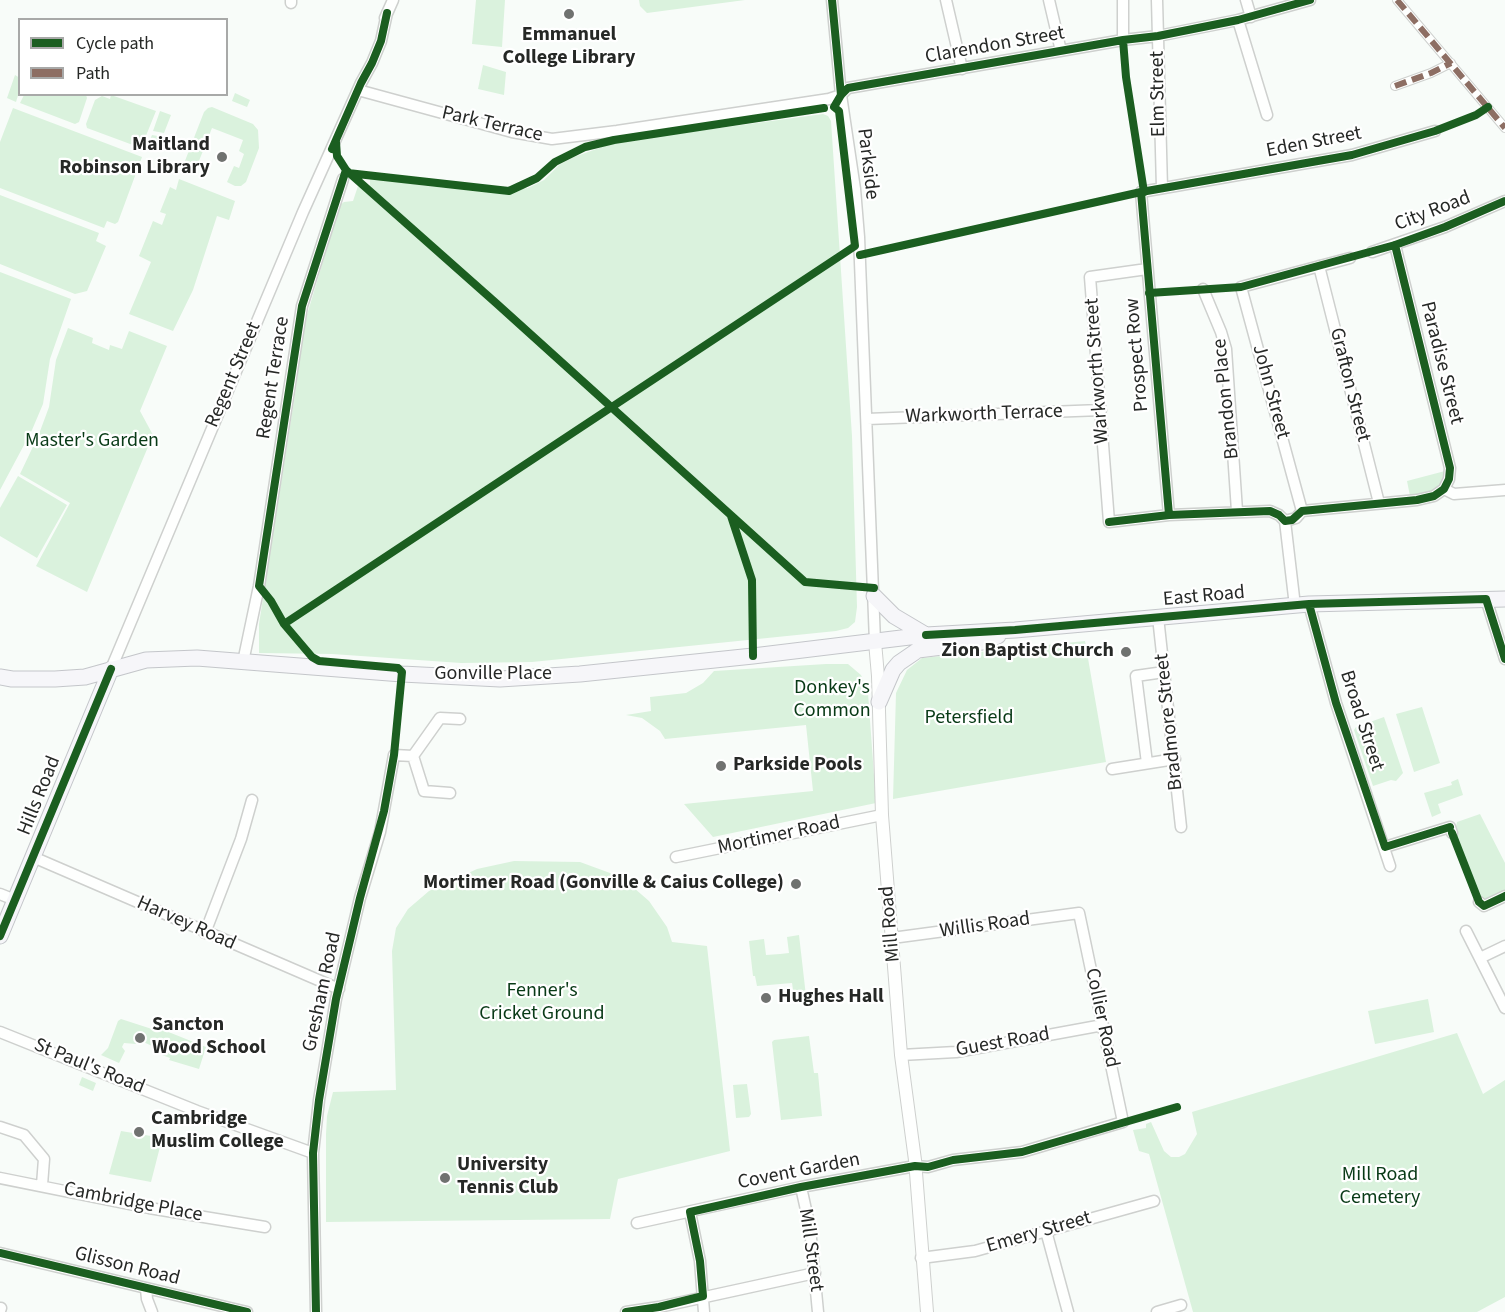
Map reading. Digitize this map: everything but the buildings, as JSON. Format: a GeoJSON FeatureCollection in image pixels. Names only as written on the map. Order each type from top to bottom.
{"type":"FeatureCollection","features":[{"type":"Feature","properties":{"kind":"main road"},"geometry":{"type":"LineString","coordinates":[[874,596],[894,616],[926,635]]}},
{"type":"Feature","properties":{"kind":"main road","name":"East Road"},"geometry":{"type":"LineString","coordinates":[[875,642],[926,635],[1015,630],[1302,605],[1505,599]]}},
{"type":"Feature","properties":{"kind":"main road"},"geometry":{"type":"LineString","coordinates":[[879,702],[893,670],[918,650],[982,642],[1015,630]]}},
{"type":"Feature","properties":{"kind":"main road","name":"Gonville Place"},"geometry":{"type":"LineString","coordinates":[[0,676],[12,679],[86,677],[146,660],[197,658],[440,677],[500,679],[580,674],[875,642]]}},
{"type":"Feature","properties":{"kind":"main road","name":"Hills Road"},"geometry":{"type":"LineString","coordinates":[[0,936],[111,669]]}},
{"type":"Feature","properties":{"kind":"street","name":"Regent Street"},"geometry":{"type":"LineString","coordinates":[[111,669],[247,344],[381,41],[387,13],[393,0]]}},
{"type":"Feature","properties":{"kind":"street","name":"Parkside"},"geometry":{"type":"LineString","coordinates":[[832,0],[841,95],[855,189],[859,237],[875,642]]}},
{"type":"Feature","properties":{"kind":"street"},"geometry":{"type":"LineString","coordinates":[[946,0],[962,69]]}},
{"type":"Feature","properties":{"kind":"street"},"geometry":{"type":"LineString","coordinates":[[1049,0],[1061,51]]}},
{"type":"Feature","properties":{"kind":"street"},"geometry":{"type":"LineString","coordinates":[[1123,0],[1124,40]]}},
{"type":"Feature","properties":{"kind":"street","name":"Elm Street"},"geometry":{"type":"LineString","coordinates":[[1157,0],[1162,188]]}},
{"type":"Feature","properties":{"kind":"street"},"geometry":{"type":"LineString","coordinates":[[1246,0],[1251,17]]}},
{"type":"Feature","properties":{"kind":"street","name":"Clarendon Street"},"geometry":{"type":"LineString","coordinates":[[841,95],[848,88],[1158,36],[1251,17],[1310,0]]}},
{"type":"Feature","properties":{"kind":"street"},"geometry":{"type":"LineString","coordinates":[[1397,0],[1505,128]]}},
{"type":"Feature","properties":{"kind":"street"},"geometry":{"type":"LineString","coordinates":[[1238,20],[1267,115]]}},
{"type":"Feature","properties":{"kind":"street"},"geometry":{"type":"LineString","coordinates":[[1395,86],[1451,63]]}},
{"type":"Feature","properties":{"kind":"street","name":"Park Terrace"},"geometry":{"type":"LineString","coordinates":[[360,86],[512,132],[552,139],[829,99],[841,95]]}},
{"type":"Feature","properties":{"kind":"street","name":"Eden Street"},"geometry":{"type":"LineString","coordinates":[[1141,192],[1352,155],[1435,130]]}},
{"type":"Feature","properties":{"kind":"street","name":"Regent Terrace"},"geometry":{"type":"LineString","coordinates":[[243,662],[259,586],[302,306],[343,179]]}},
{"type":"Feature","properties":{"kind":"street","name":"Prospect Row"},"geometry":{"type":"LineString","coordinates":[[1141,192],[1169,515]]}},
{"type":"Feature","properties":{"kind":"street","name":"City Road"},"geometry":{"type":"LineString","coordinates":[[1372,252],[1445,227],[1505,201]]}},
{"type":"Feature","properties":{"kind":"street","name":"Paradise Street"},"geometry":{"type":"LineString","coordinates":[[1395,245],[1450,468],[1449,479],[1444,489]]}},
{"type":"Feature","properties":{"kind":"street"},"geometry":{"type":"LineString","coordinates":[[1319,267],[1350,258]]}},
{"type":"Feature","properties":{"kind":"street","name":"John Street"},"geometry":{"type":"LineString","coordinates":[[1302,511],[1241,287],[1319,267]]}},
{"type":"Feature","properties":{"kind":"street","name":"Grafton Street"},"geometry":{"type":"LineString","coordinates":[[1319,267],[1379,503]]}},
{"type":"Feature","properties":{"kind":"street","name":"Warkworth Street"},"geometry":{"type":"LineString","coordinates":[[1147,269],[1090,277],[1109,522],[1169,515]]}},
{"type":"Feature","properties":{"kind":"street","name":"Brandon Place"},"geometry":{"type":"LineString","coordinates":[[1203,289],[1226,349],[1237,511]]}},
{"type":"Feature","properties":{"kind":"street","name":"Warkworth Terrace"},"geometry":{"type":"LineString","coordinates":[[867,419],[1101,410]]}},
{"type":"Feature","properties":{"kind":"street"},"geometry":{"type":"LineString","coordinates":[[1169,515],[1270,511],[1285,521],[1296,518],[1302,511],[1419,500],[1434,496],[1444,489],[1454,494],[1505,490]]}},
{"type":"Feature","properties":{"kind":"street","name":"Broad Street"},"geometry":{"type":"LineString","coordinates":[[1285,521],[1302,605],[1390,866]]}},
{"type":"Feature","properties":{"kind":"street"},"geometry":{"type":"LineString","coordinates":[[1486,599],[1505,659]]}},
{"type":"Feature","properties":{"kind":"street","name":"Bradmore Street"},"geometry":{"type":"LineString","coordinates":[[1158,617],[1181,827]]}},
{"type":"Feature","properties":{"kind":"street","name":"Mill Road"},"geometry":{"type":"LineString","coordinates":[[875,642],[882,815],[901,1055],[915,1166],[927,1312]]}},
{"type":"Feature","properties":{"kind":"street"},"geometry":{"type":"LineString","coordinates":[[1147,763],[1136,676],[1164,672]]}},
{"type":"Feature","properties":{"kind":"street"},"geometry":{"type":"LineString","coordinates":[[450,793],[424,791],[413,756],[440,718],[460,719]]}},
{"type":"Feature","properties":{"kind":"street","name":"Gresham Road"},"geometry":{"type":"LineString","coordinates":[[316,1312],[313,1153],[319,1100],[339,989],[360,898],[380,831],[394,755],[413,756]]}},
{"type":"Feature","properties":{"kind":"street"},"geometry":{"type":"LineString","coordinates":[[1112,769],[1175,759]]}},
{"type":"Feature","properties":{"kind":"street"},"geometry":{"type":"LineString","coordinates":[[205,933],[241,839],[252,800]]}},
{"type":"Feature","properties":{"kind":"street","name":"Mortimer Road"},"geometry":{"type":"LineString","coordinates":[[676,857],[882,815]]}},
{"type":"Feature","properties":{"kind":"street"},"geometry":{"type":"LineString","coordinates":[[1385,847],[1449,827],[1452,833]]}},
{"type":"Feature","properties":{"kind":"street","name":"Harvey Road"},"geometry":{"type":"LineString","coordinates":[[33,857],[339,989]]}},
{"type":"Feature","properties":{"kind":"street"},"geometry":{"type":"LineString","coordinates":[[0,894],[15,900]]}},
{"type":"Feature","properties":{"kind":"street"},"geometry":{"type":"LineString","coordinates":[[1479,902],[1484,906],[1505,896]]}},
{"type":"Feature","properties":{"kind":"street","name":"Willis Road"},"geometry":{"type":"LineString","coordinates":[[892,938],[1079,913]]}},
{"type":"Feature","properties":{"kind":"street","name":"Collier Road"},"geometry":{"type":"LineString","coordinates":[[1079,913],[1123,1122]]}},
{"type":"Feature","properties":{"kind":"street"},"geometry":{"type":"LineString","coordinates":[[1466,931],[1505,1008]]}},
{"type":"Feature","properties":{"kind":"street"},"geometry":{"type":"LineString","coordinates":[[1480,958],[1505,946]]}},
{"type":"Feature","properties":{"kind":"street","name":"Guest Road"},"geometry":{"type":"LineString","coordinates":[[901,1055],[956,1052],[1103,1025]]}},
{"type":"Feature","properties":{"kind":"street","name":"St Paul's Road"},"geometry":{"type":"LineString","coordinates":[[0,1032],[197,1111],[313,1153]]}},
{"type":"Feature","properties":{"kind":"street","name":"Covent Garden"},"geometry":{"type":"LineString","coordinates":[[637,1222],[801,1187],[915,1166],[928,1167],[953,1160],[1022,1152],[1123,1122]]}},
{"type":"Feature","properties":{"kind":"street"},"geometry":{"type":"LineString","coordinates":[[0,1127],[24,1135],[44,1159],[42,1185]]}},
{"type":"Feature","properties":{"kind":"street","name":"Cambridge Place"},"geometry":{"type":"LineString","coordinates":[[0,1178],[149,1208],[265,1227]]}},
{"type":"Feature","properties":{"kind":"street","name":"Mill Street"},"geometry":{"type":"LineString","coordinates":[[801,1187],[810,1228],[818,1312]]}},
{"type":"Feature","properties":{"kind":"street","name":"Emery Street"},"geometry":{"type":"LineString","coordinates":[[921,1258],[975,1251],[1154,1201]]}},
{"type":"Feature","properties":{"kind":"street"},"geometry":{"type":"LineString","coordinates":[[690,1212],[698,1251],[704,1312]]}},
{"type":"Feature","properties":{"kind":"street"},"geometry":{"type":"LineString","coordinates":[[1046,1231],[1068,1312]]}},
{"type":"Feature","properties":{"kind":"street","name":"Glisson Road"},"geometry":{"type":"LineString","coordinates":[[0,1253],[247,1312]]}},
{"type":"Feature","properties":{"kind":"street"},"geometry":{"type":"LineString","coordinates":[[626,1312],[815,1273]]}},
{"type":"Feature","properties":{"kind":"street"},"geometry":{"type":"LineString","coordinates":[[146,1289],[152,1312]]}},
{"type":"Feature","properties":{"kind":"street"},"geometry":{"type":"LineString","coordinates":[[1157,1312],[1181,1305]]}},
{"type":"Feature","properties":{"kind":"green space"},"geometry":{"type":"Polygon","coordinates":[[[476,0],[505,0],[502,47],[472,44],[476,0]]]}},
{"type":"Feature","properties":{"kind":"green space"},"geometry":{"type":"Polygon","coordinates":[[[639,0],[745,0],[647,13],[640,6],[639,0]]]}},
{"type":"Feature","properties":{"kind":"green space"},"geometry":{"type":"Polygon","coordinates":[[[483,65],[506,72],[504,95],[478,89],[483,65]]]}},
{"type":"Feature","properties":{"kind":"green space"},"geometry":{"type":"Polygon","coordinates":[[[15,75],[18,77],[16,102],[7,98],[15,75]]]}},
{"type":"Feature","properties":{"kind":"green space"},"geometry":{"type":"Polygon","coordinates":[[[235,93],[250,100],[247,107],[232,101],[235,93]]]}},
{"type":"Feature","properties":{"kind":"green space"},"geometry":{"type":"Polygon","coordinates":[[[24,96],[86,96],[87,98],[79,122],[75,124],[20,103],[24,96]]]}},
{"type":"Feature","properties":{"kind":"green space"},"geometry":{"type":"Polygon","coordinates":[[[102,96],[110,99],[111,96],[114,96],[156,111],[141,148],[87,128],[86,124],[95,100],[102,96]]]}},
{"type":"Feature","properties":{"kind":"green space"},"geometry":{"type":"Polygon","coordinates":[[[212,107],[253,124],[258,130],[259,148],[246,182],[241,186],[227,182],[234,166],[239,168],[244,154],[239,151],[243,140],[212,128],[195,171],[183,166],[204,112],[212,107]]]}},
{"type":"Feature","properties":{"kind":"green space"},"geometry":{"type":"Polygon","coordinates":[[[13,108],[142,157],[118,222],[115,224],[107,221],[104,228],[0,188],[0,142],[13,108]]]}},
{"type":"Feature","properties":{"kind":"green space"},"geometry":{"type":"Polygon","coordinates":[[[160,111],[171,115],[164,133],[153,131],[160,111]]]}},
{"type":"Feature","properties":{"kind":"green space"},"geometry":{"type":"Polygon","coordinates":[[[823,114],[831,121],[852,436],[857,607],[855,622],[848,628],[836,631],[532,662],[461,663],[332,654],[259,653],[259,624],[296,388],[303,328],[340,205],[353,201],[358,186],[366,189],[370,185],[370,177],[426,186],[494,192],[528,188],[544,180],[559,165],[574,157],[616,142],[823,114]]]}},
{"type":"Feature","properties":{"kind":"green space"},"geometry":{"type":"Polygon","coordinates":[[[152,135],[163,137],[158,151],[147,147],[152,135]]]}},
{"type":"Feature","properties":{"kind":"green space"},"geometry":{"type":"Polygon","coordinates":[[[179,179],[235,201],[229,220],[217,216],[193,290],[173,331],[129,314],[151,262],[139,256],[153,221],[162,225],[166,214],[160,212],[170,187],[176,190],[179,179]]]}},
{"type":"Feature","properties":{"kind":"green space"},"geometry":{"type":"Polygon","coordinates":[[[0,195],[99,233],[96,241],[106,246],[87,291],[75,294],[0,264],[0,195]]]}},
{"type":"Feature","properties":{"kind":"green space"},"geometry":{"type":"Polygon","coordinates":[[[0,272],[71,299],[50,359],[43,404],[0,490],[0,272]]]}},
{"type":"Feature","properties":{"kind":"green space","name":"Master's Garden"},"geometry":{"type":"Polygon","coordinates":[[[68,328],[93,338],[92,343],[109,350],[110,345],[122,349],[129,331],[167,346],[140,411],[153,435],[87,592],[36,566],[70,503],[20,474],[49,407],[56,360],[68,328]]]}},
{"type":"Feature","properties":{"kind":"green space"},"geometry":{"type":"Polygon","coordinates":[[[1445,471],[1442,485],[1432,492],[1410,496],[1407,481],[1445,471]]]}},
{"type":"Feature","properties":{"kind":"green space"},"geometry":{"type":"Polygon","coordinates":[[[18,476],[67,505],[37,558],[0,536],[0,508],[18,476]]]}},
{"type":"Feature","properties":{"kind":"green space","name":"Petersfield"},"geometry":{"type":"Polygon","coordinates":[[[1085,641],[1106,762],[893,799],[896,693],[907,670],[922,658],[1085,641]]]}},
{"type":"Feature","properties":{"kind":"green space","name":"Donkey's Common"},"geometry":{"type":"Polygon","coordinates":[[[848,664],[861,675],[868,693],[876,803],[713,837],[684,804],[813,791],[806,725],[665,739],[660,731],[642,718],[626,715],[651,711],[650,697],[686,693],[703,683],[714,671],[848,664]]]}},
{"type":"Feature","properties":{"kind":"green space"},"geometry":{"type":"Polygon","coordinates":[[[1422,707],[1440,763],[1414,772],[1396,714],[1422,707]]]}},
{"type":"Feature","properties":{"kind":"green space"},"geometry":{"type":"Polygon","coordinates":[[[1384,717],[1403,773],[1396,781],[1391,780],[1373,786],[1354,730],[1356,727],[1384,717]]]}},
{"type":"Feature","properties":{"kind":"green space"},"geometry":{"type":"Polygon","coordinates":[[[1458,779],[1463,795],[1438,804],[1441,813],[1432,817],[1424,793],[1452,785],[1451,782],[1458,779]]]}},
{"type":"Feature","properties":{"kind":"green space"},"geometry":{"type":"Polygon","coordinates":[[[1480,814],[1505,863],[1505,892],[1487,901],[1481,898],[1455,831],[1457,822],[1480,814]]]}},
{"type":"Feature","properties":{"kind":"green space","name":"Fenner's Cricket Ground"},"geometry":{"type":"Polygon","coordinates":[[[514,861],[580,862],[610,873],[634,888],[649,901],[667,927],[672,942],[707,946],[730,1151],[618,1179],[610,1219],[326,1222],[326,1134],[327,1116],[333,1092],[396,1090],[392,951],[396,928],[408,909],[429,891],[477,869],[514,861]]]}},
{"type":"Feature","properties":{"kind":"green space"},"geometry":{"type":"Polygon","coordinates":[[[799,935],[806,996],[794,996],[792,983],[757,986],[755,976],[753,976],[749,941],[764,939],[766,955],[789,953],[787,937],[799,935]]]}},
{"type":"Feature","properties":{"kind":"green space"},"geometry":{"type":"Polygon","coordinates":[[[1428,999],[1434,1032],[1375,1044],[1368,1011],[1428,999]]]}},
{"type":"Feature","properties":{"kind":"green space"},"geometry":{"type":"Polygon","coordinates":[[[121,1019],[155,1030],[156,1027],[206,1047],[199,1069],[169,1060],[170,1058],[162,1055],[163,1051],[139,1040],[136,1044],[124,1043],[122,1047],[125,1051],[119,1063],[101,1055],[108,1048],[118,1021],[121,1019]]]}},
{"type":"Feature","properties":{"kind":"green space","name":"Mill Road Cemetery"},"geometry":{"type":"Polygon","coordinates":[[[1457,1033],[1483,1094],[1505,1080],[1505,1297],[1477,1312],[1193,1312],[1149,1154],[1139,1151],[1133,1130],[1146,1128],[1146,1124],[1151,1122],[1164,1151],[1171,1157],[1179,1157],[1185,1154],[1197,1134],[1192,1112],[1457,1033]]]}},
{"type":"Feature","properties":{"kind":"green space"},"geometry":{"type":"Polygon","coordinates":[[[809,1036],[814,1073],[818,1073],[822,1116],[781,1120],[772,1042],[809,1036]]]}},
{"type":"Feature","properties":{"kind":"green space"},"geometry":{"type":"Polygon","coordinates":[[[82,1077],[96,1083],[93,1091],[79,1085],[82,1077]]]}},
{"type":"Feature","properties":{"kind":"green space"},"geometry":{"type":"Polygon","coordinates":[[[747,1084],[751,1114],[749,1117],[736,1118],[733,1085],[747,1084]]]}},
{"type":"Feature","properties":{"kind":"green space"},"geometry":{"type":"Polygon","coordinates":[[[121,1131],[157,1137],[161,1143],[151,1182],[109,1174],[121,1131]]]}},
{"type":"Feature","properties":{"kind":"marked path"},"geometry":{"type":"LineString","coordinates":[[1397,0],[1505,128]]}},
{"type":"Feature","properties":{"kind":"marked path"},"geometry":{"type":"LineString","coordinates":[[1395,86],[1451,63]]}},
{"type":"Feature","properties":{"kind":"cycle path"},"geometry":{"type":"LineString","coordinates":[[832,0],[841,95]]}},
{"type":"Feature","properties":{"kind":"cycle path"},"geometry":{"type":"LineString","coordinates":[[284,624],[855,246],[839,111],[834,107],[848,88],[1123,40],[1158,36],[1238,20],[1310,0]]}},
{"type":"Feature","properties":{"kind":"cycle path"},"geometry":{"type":"LineString","coordinates":[[332,149],[381,41],[387,13]]}},
{"type":"Feature","properties":{"kind":"cycle path"},"geometry":{"type":"LineString","coordinates":[[1123,40],[1126,77],[1144,192]]}},
{"type":"Feature","properties":{"kind":"cycle path"},"geometry":{"type":"LineString","coordinates":[[860,255],[1141,192],[1352,155],[1435,131],[1476,115],[1488,107]]}},
{"type":"Feature","properties":{"kind":"cycle path"},"geometry":{"type":"LineString","coordinates":[[348,173],[509,191],[537,178],[555,162],[585,147],[614,140],[824,108]]}},
{"type":"Feature","properties":{"kind":"cycle path"},"geometry":{"type":"LineString","coordinates":[[336,142],[337,156],[346,170],[805,582],[874,588]]}},
{"type":"Feature","properties":{"kind":"cycle path"},"geometry":{"type":"LineString","coordinates":[[316,1312],[313,1153],[319,1100],[336,999],[384,811],[394,755],[402,672],[398,668],[319,661],[312,657],[284,624],[259,586],[302,306],[346,170]]}},
{"type":"Feature","properties":{"kind":"cycle path"},"geometry":{"type":"LineString","coordinates":[[1141,192],[1169,515]]}},
{"type":"Feature","properties":{"kind":"cycle path"},"geometry":{"type":"LineString","coordinates":[[1149,293],[1241,287],[1395,245],[1445,227],[1505,201]]}},
{"type":"Feature","properties":{"kind":"cycle path"},"geometry":{"type":"LineString","coordinates":[[1109,522],[1169,515],[1270,511],[1285,521],[1292,520],[1302,511],[1417,500],[1434,496],[1444,489],[1449,479],[1450,468],[1395,245]]}},
{"type":"Feature","properties":{"kind":"cycle path"},"geometry":{"type":"LineString","coordinates":[[731,516],[752,580],[753,656]]}},
{"type":"Feature","properties":{"kind":"cycle path"},"geometry":{"type":"LineString","coordinates":[[926,635],[1015,630],[1309,604],[1486,599],[1505,659]]}},
{"type":"Feature","properties":{"kind":"cycle path"},"geometry":{"type":"LineString","coordinates":[[1309,604],[1336,703],[1385,847],[1450,827]]}},
{"type":"Feature","properties":{"kind":"cycle path"},"geometry":{"type":"LineString","coordinates":[[0,936],[111,669]]}},
{"type":"Feature","properties":{"kind":"cycle path"},"geometry":{"type":"LineString","coordinates":[[1452,833],[1479,902],[1484,906],[1505,896]]}},
{"type":"Feature","properties":{"kind":"cycle path"},"geometry":{"type":"LineString","coordinates":[[626,1312],[659,1307],[703,1296],[700,1261],[690,1212],[801,1187],[915,1166],[928,1167],[953,1160],[1022,1152],[1177,1107]]}},
{"type":"Feature","properties":{"kind":"cycle path"},"geometry":{"type":"LineString","coordinates":[[0,1253],[247,1312]]}},
{"type":"Feature","properties":{"kind":"place","name":"Emmanuel College Library"},"geometry":{"type":"Point","coordinates":[569,14]}},
{"type":"Feature","properties":{"kind":"place","name":"Maitland Robinson Library"},"geometry":{"type":"Point","coordinates":[222,157]}},
{"type":"Feature","properties":{"kind":"place","name":"Zion Baptist Church"},"geometry":{"type":"Point","coordinates":[1126,652]}},
{"type":"Feature","properties":{"kind":"place","name":"Parkside Pools"},"geometry":{"type":"Point","coordinates":[721,766]}},
{"type":"Feature","properties":{"kind":"place","name":"Mortimer Road (Gonville & Caius College)"},"geometry":{"type":"Point","coordinates":[796,884]}},
{"type":"Feature","properties":{"kind":"place","name":"Hughes Hall"},"geometry":{"type":"Point","coordinates":[766,998]}},
{"type":"Feature","properties":{"kind":"place","name":"Sancton Wood School"},"geometry":{"type":"Point","coordinates":[140,1038]}},
{"type":"Feature","properties":{"kind":"place","name":"Cambridge Muslim College"},"geometry":{"type":"Point","coordinates":[139,1132]}},
{"type":"Feature","properties":{"kind":"place","name":"University Tennis Club"},"geometry":{"type":"Point","coordinates":[445,1178]}}]}
